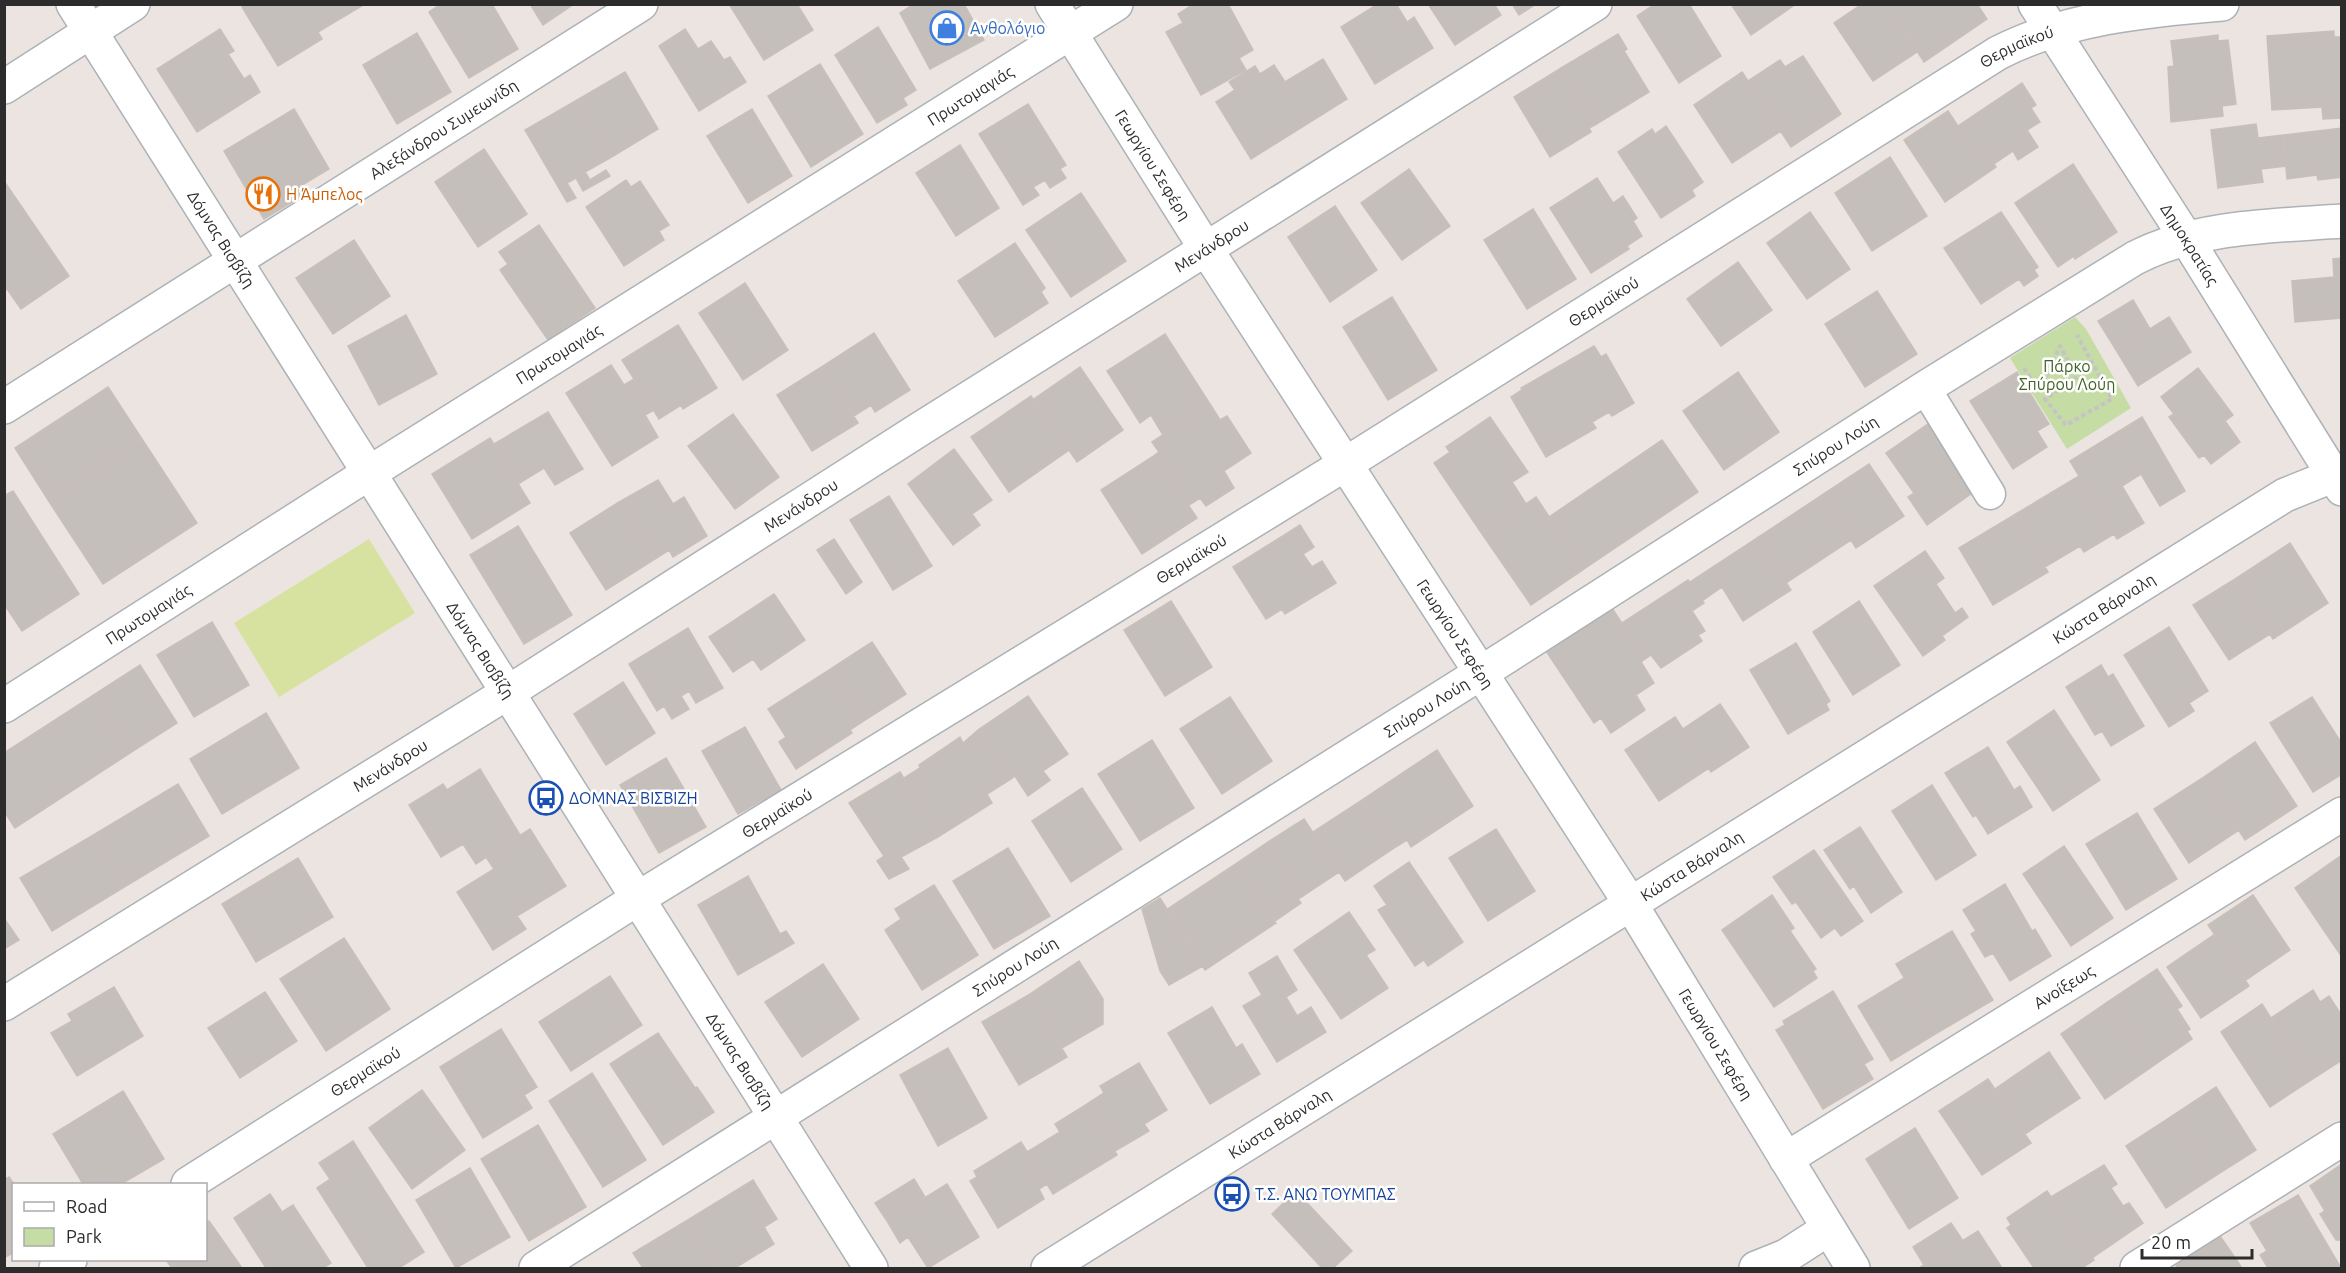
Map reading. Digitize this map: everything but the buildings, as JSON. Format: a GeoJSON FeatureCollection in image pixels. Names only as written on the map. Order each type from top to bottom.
{"type":"FeatureCollection","features":[{"type":"Feature","properties":{"kind":"street","name":"Δόμνας Βισβίζη"},"geometry":{"type":"LineString","coordinates":[[73,4],[871,1269]]}},
{"type":"Feature","properties":{"kind":"street"},"geometry":{"type":"LineString","coordinates":[[4,87],[133,4]]}},
{"type":"Feature","properties":{"kind":"street","name":"Αλεξάνδρου Συμεωνίδη"},"geometry":{"type":"LineString","coordinates":[[4,407],[642,4]]}},
{"type":"Feature","properties":{"kind":"street","name":"Γεωργίου Σεφέρη"},"geometry":{"type":"LineString","coordinates":[[1052,4],[1206,249],[1630,903],[1853,1269]]}},
{"type":"Feature","properties":{"kind":"street","name":"Πρωτομαγιάς"},"geometry":{"type":"LineString","coordinates":[[4,706],[369,473],[1116,4]]}},
{"type":"Feature","properties":{"kind":"street","name":"Μενάνδρου"},"geometry":{"type":"LineString","coordinates":[[4,1004],[507,693],[1595,4]]}},
{"type":"Feature","properties":{"kind":"street","name":"Δημοκρατίας"},"geometry":{"type":"LineString","coordinates":[[2035,4],[2338,478]]}},
{"type":"Feature","properties":{"kind":"street","name":"Θερμαϊκού"},"geometry":{"type":"LineString","coordinates":[[191,1183],[638,899],[1347,464],[1998,53],[2023,40],[2134,13],[2222,4]]}},
{"type":"Feature","properties":{"kind":"street","name":"Σπύρου Λούη"},"geometry":{"type":"LineString","coordinates":[[536,1269],[775,1116],[1482,672],[1925,388],[2135,258],[2167,242],[2186,238],[2227,231],[2342,221]]}},
{"type":"Feature","properties":{"kind":"street"},"geometry":{"type":"LineString","coordinates":[[1925,388],[1990,494]]}},
{"type":"Feature","properties":{"kind":"street","name":"Κώστα Βάρναλη"},"geometry":{"type":"LineString","coordinates":[[1048,1269],[2285,495],[2338,478]]}},
{"type":"Feature","properties":{"kind":"street","name":"Ανοίξεως"},"geometry":{"type":"LineString","coordinates":[[1786,1160],[2342,814]]}},
{"type":"Feature","properties":{"kind":"street"},"geometry":{"type":"LineString","coordinates":[[2137,1269],[2342,1138]]}},
{"type":"Feature","properties":{"kind":"street"},"geometry":{"type":"LineString","coordinates":[[1756,1269],[1786,1256],[1828,1229]]}},
{"type":"Feature","properties":{"kind":"path"},"geometry":{"type":"LineString","coordinates":[[2005,339],[2039,391],[2060,346],[2077,377],[2045,399],[2066,425],[2112,399],[2061,305]]}},
{"type":"Feature","properties":{"kind":"green space","name":"Πάρκο Σπύρου Λούη"},"geometry":{"type":"Polygon","coordinates":[[[2075,317],[2086,329],[2131,408],[2067,449],[2010,358],[2075,317]]]}},
{"type":"Feature","properties":{"kind":"green space"},"geometry":{"type":"Polygon","coordinates":[[[369,539],[415,613],[279,697],[234,623],[369,539]]]}},
{"type":"Feature","properties":{"kind":"place","name":"Ανθολόγιο"},"geometry":{"type":"Point","coordinates":[947,28]}},
{"type":"Feature","properties":{"kind":"place","name":"Η Άμπελος"},"geometry":{"type":"Point","coordinates":[263,194]}},
{"type":"Feature","properties":{"kind":"place","name":"ΔΟΜΝΑΣ ΒΙΣΒΙΖΗ"},"geometry":{"type":"Point","coordinates":[546,798]}},
{"type":"Feature","properties":{"kind":"place","name":"Τ.Σ. ΑΝΩ ΤΟΥΜΠΑΣ"},"geometry":{"type":"Point","coordinates":[1232,1194]}}]}
